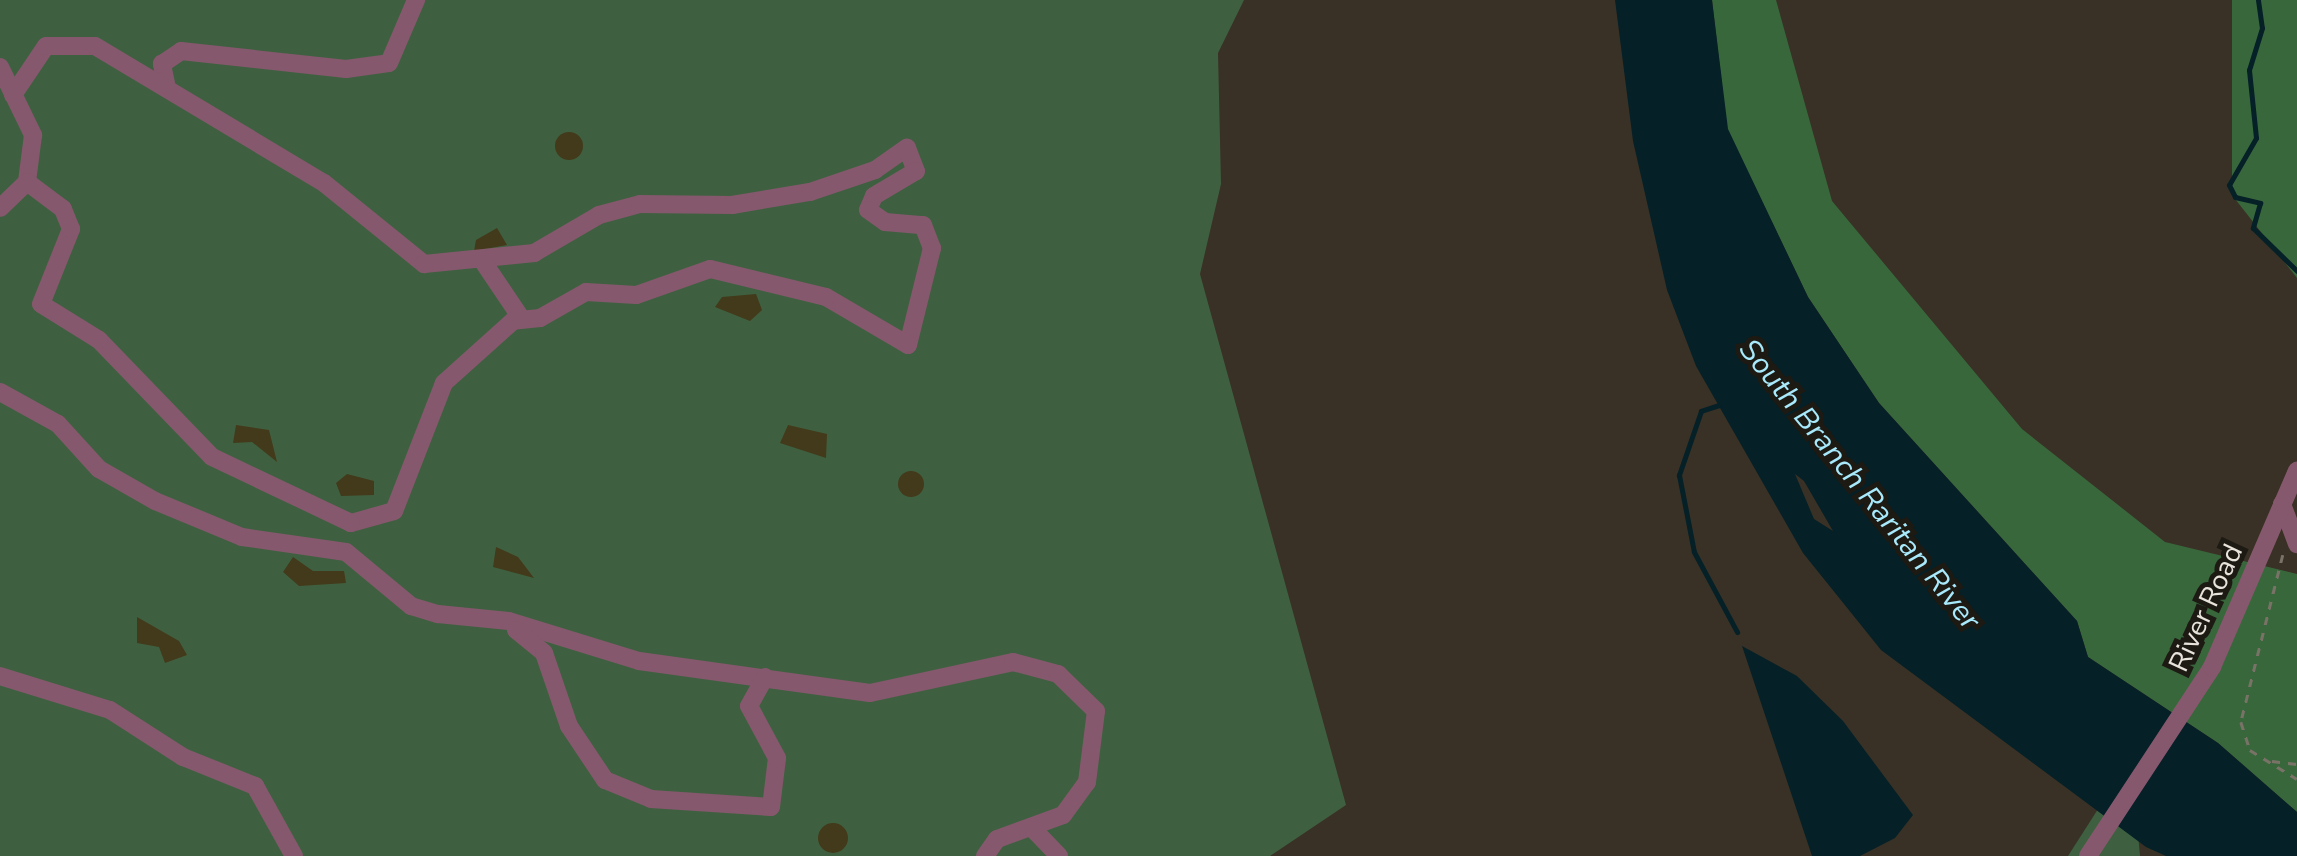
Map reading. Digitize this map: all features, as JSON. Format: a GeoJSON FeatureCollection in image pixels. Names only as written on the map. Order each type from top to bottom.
{"type":"FeatureCollection","features":[{"type":"Feature","properties":{"kind":"street"},"geometry":{"type":"LineString","coordinates":[[167,89],[162,64],[181,51],[346,69],[388,64],[401,53],[416,0]]}},
{"type":"Feature","properties":{"kind":"street"},"geometry":{"type":"LineString","coordinates":[[13,95],[46,46],[79,41],[324,183],[400,252],[424,264],[484,263],[534,254],[599,214],[640,204],[776,199],[854,179],[907,148],[916,154],[916,171],[874,196],[868,210],[932,234],[919,329],[908,345],[826,297],[710,269],[636,296],[586,292],[540,318],[521,318],[444,383],[394,511],[351,523],[212,457],[99,340],[41,304],[71,229],[63,209],[27,182]]}},
{"type":"Feature","properties":{"kind":"street"},"geometry":{"type":"LineString","coordinates":[[0,67],[32,135],[27,182],[0,208]]}},
{"type":"Feature","properties":{"kind":"street"},"geometry":{"type":"LineString","coordinates":[[484,263],[521,318]]}},
{"type":"Feature","properties":{"kind":"street"},"geometry":{"type":"LineString","coordinates":[[0,392],[58,424],[121,484],[201,524],[346,552],[411,606],[510,621],[639,661],[870,693],[1014,662],[1079,686],[1096,712],[1087,782],[1063,815],[1034,830],[997,839],[984,856]]}},
{"type":"Feature","properties":{"kind":"street","name":"River Road"},"geometry":{"type":"LineString","coordinates":[[2088,856],[2185,716],[2297,471]]}},
{"type":"Feature","properties":{"kind":"street"},"geometry":{"type":"LineString","coordinates":[[2282,504],[2297,544]]}},
{"type":"Feature","properties":{"kind":"street"},"geometry":{"type":"LineString","coordinates":[[346,552],[351,523]]}},
{"type":"Feature","properties":{"kind":"street"},"geometry":{"type":"LineString","coordinates":[[462,616],[534,640],[605,780],[652,799],[771,807],[777,758],[749,706],[765,676]]}},
{"type":"Feature","properties":{"kind":"street"},"geometry":{"type":"LineString","coordinates":[[0,676],[110,710],[183,757],[255,786],[294,856]]}},
{"type":"Feature","properties":{"kind":"street"},"geometry":{"type":"LineString","coordinates":[[1034,830],[1057,855]]}},
{"type":"Feature","properties":{"kind":"path"},"geometry":{"type":"LineString","coordinates":[[2290,524],[2241,696],[2244,738],[2270,762],[2297,779]]}},
{"type":"Feature","properties":{"kind":"path"},"geometry":{"type":"LineString","coordinates":[[2270,762],[2297,764]]}},
{"type":"Feature","properties":{"kind":"green space"},"geometry":{"type":"Polygon","coordinates":[[[0,0],[1244,0],[1218,53],[1221,184],[1200,274],[1346,805],[1270,856],[0,856],[0,0]]]}},
{"type":"Feature","properties":{"kind":"green space"},"geometry":{"type":"Polygon","coordinates":[[[1712,0],[1776,0],[1832,201],[2022,429],[2165,542],[2297,574],[2297,812],[2218,743],[2088,657],[2077,621],[1879,403],[1808,297],[1727,129],[1712,0]]]}},
{"type":"Feature","properties":{"kind":"green space"},"geometry":{"type":"Polygon","coordinates":[[[2232,0],[2297,0],[2297,278],[2232,195],[2232,0]]]}},
{"type":"Feature","properties":{"kind":"green space"},"geometry":{"type":"Polygon","coordinates":[[[2100,806],[2138,834],[2140,856],[2068,856],[2100,806]]]}},
{"type":"Feature","properties":{"kind":"sand"},"geometry":{"type":"Polygon","coordinates":[[[569,132],[579,136],[583,146],[579,156],[569,160],[559,156],[555,146],[559,136],[569,132]]]}},
{"type":"Feature","properties":{"kind":"sand"},"geometry":{"type":"Polygon","coordinates":[[[497,228],[507,245],[474,251],[476,240],[497,228]]]}},
{"type":"Feature","properties":{"kind":"sand"},"geometry":{"type":"Polygon","coordinates":[[[756,294],[762,310],[750,321],[715,307],[722,297],[756,294]]]}},
{"type":"Feature","properties":{"kind":"sand"},"geometry":{"type":"Polygon","coordinates":[[[236,425],[269,430],[277,462],[252,442],[233,443],[236,425]]]}},
{"type":"Feature","properties":{"kind":"sand"},"geometry":{"type":"Polygon","coordinates":[[[788,425],[827,434],[826,458],[780,443],[788,425]]]}},
{"type":"Feature","properties":{"kind":"sand"},"geometry":{"type":"Polygon","coordinates":[[[911,471],[920,475],[924,484],[920,493],[911,497],[902,493],[898,484],[902,475],[911,471]]]}},
{"type":"Feature","properties":{"kind":"sand"},"geometry":{"type":"Polygon","coordinates":[[[347,474],[374,481],[374,495],[341,496],[336,483],[347,474]]]}},
{"type":"Feature","properties":{"kind":"sand"},"geometry":{"type":"Polygon","coordinates":[[[496,547],[518,557],[534,578],[493,567],[496,547]]]}},
{"type":"Feature","properties":{"kind":"sand"},"geometry":{"type":"Polygon","coordinates":[[[293,557],[313,571],[344,571],[346,583],[299,586],[283,572],[293,557]]]}},
{"type":"Feature","properties":{"kind":"sand"},"geometry":{"type":"Polygon","coordinates":[[[137,617],[179,641],[187,655],[165,663],[159,647],[137,643],[137,617]]]}},
{"type":"Feature","properties":{"kind":"sand"},"geometry":{"type":"Polygon","coordinates":[[[833,823],[847,832],[848,838],[839,852],[833,853],[819,844],[818,838],[827,824],[833,823]]]}},
{"type":"Feature","properties":{"kind":"water","name":"South Branch Raritan River"},"geometry":{"type":"Polygon","coordinates":[[[1615,0],[1712,0],[1728,129],[1808,297],[1879,403],[2077,621],[2088,657],[2218,743],[2297,812],[2297,856],[2166,856],[2146,847],[1881,650],[1803,553],[1696,366],[1667,290],[1633,141],[1615,0]],[[1795,474],[1814,519],[1833,531],[1804,481],[1795,474]]]}},
{"type":"Feature","properties":{"kind":"water"},"geometry":{"type":"Polygon","coordinates":[[[1742,646],[1797,676],[1843,721],[1913,815],[1895,838],[1860,856],[1812,856],[1742,646]]]}},
{"type":"Feature","properties":{"kind":"waterway"},"geometry":{"type":"LineString","coordinates":[[2258,0],[2262,28],[2249,70],[2256,138],[2229,185],[2235,197],[2260,203],[2253,228],[2297,271]]}},
{"type":"Feature","properties":{"kind":"waterway"},"geometry":{"type":"LineString","coordinates":[[1719,405],[1701,411],[1679,475],[1694,552],[1737,632]]}}]}
